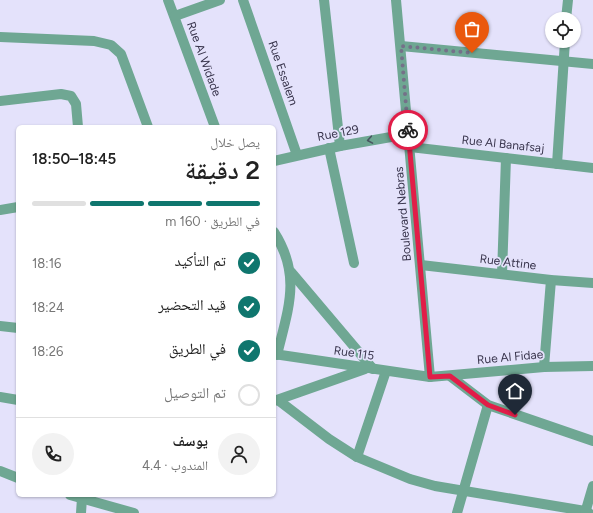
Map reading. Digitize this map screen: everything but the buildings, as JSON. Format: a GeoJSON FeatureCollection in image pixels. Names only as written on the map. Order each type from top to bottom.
{"type":"FeatureCollection","features":[{"type":"Feature","properties":{"kind":"street","name":"Rue Al Widade"},"geometry":{"type":"LineString","coordinates":[[168,0],[214,125]]}},
{"type":"Feature","properties":{"kind":"street"},"geometry":{"type":"LineString","coordinates":[[175,16],[220,0]]}},
{"type":"Feature","properties":{"kind":"street","name":"Rue Essalem"},"geometry":{"type":"LineString","coordinates":[[243,0],[297,155]]}},
{"type":"Feature","properties":{"kind":"street"},"geometry":{"type":"LineString","coordinates":[[324,0],[340,146]]}},
{"type":"Feature","properties":{"kind":"street","name":"Boulevard Nebras"},"geometry":{"type":"LineString","coordinates":[[396,0],[430,377]]}},
{"type":"Feature","properties":{"kind":"street"},"geometry":{"type":"LineString","coordinates":[[567,12],[568,0]]}},
{"type":"Feature","properties":{"kind":"street"},"geometry":{"type":"LineString","coordinates":[[0,37],[94,41],[111,45],[122,54],[147,125]]}},
{"type":"Feature","properties":{"kind":"street"},"geometry":{"type":"LineString","coordinates":[[401,46],[593,64]]}},
{"type":"Feature","properties":{"kind":"street"},"geometry":{"type":"LineString","coordinates":[[557,164],[564,48]]}},
{"type":"Feature","properties":{"kind":"street"},"geometry":{"type":"LineString","coordinates":[[0,101],[61,94],[71,96],[76,104],[78,125]]}},
{"type":"Feature","properties":{"kind":"street","name":"Rue 129"},"geometry":{"type":"LineString","coordinates":[[276,160],[329,148],[408,134]]}},
{"type":"Feature","properties":{"kind":"street","name":"Rue Al Banafsaj"},"geometry":{"type":"LineString","coordinates":[[410,147],[593,168]]}},
{"type":"Feature","properties":{"kind":"street"},"geometry":{"type":"LineString","coordinates":[[329,148],[354,264]]}},
{"type":"Feature","properties":{"kind":"street"},"geometry":{"type":"LineString","coordinates":[[502,274],[506,158]]}},
{"type":"Feature","properties":{"kind":"street"},"geometry":{"type":"LineString","coordinates":[[0,210],[16,207]]}},
{"type":"Feature","properties":{"kind":"street"},"geometry":{"type":"LineString","coordinates":[[276,236],[291,272],[369,369],[276,401]]}},
{"type":"Feature","properties":{"kind":"street","name":"Rue Attine"},"geometry":{"type":"LineString","coordinates":[[421,265],[551,280],[593,283]]}},
{"type":"Feature","properties":{"kind":"street"},"geometry":{"type":"LineString","coordinates":[[276,350],[290,294],[291,272]]}},
{"type":"Feature","properties":{"kind":"street"},"geometry":{"type":"LineString","coordinates":[[544,367],[551,280]]}},
{"type":"Feature","properties":{"kind":"street"},"geometry":{"type":"LineString","coordinates":[[0,326],[16,328]]}},
{"type":"Feature","properties":{"kind":"street","name":"Rue 115"},"geometry":{"type":"LineString","coordinates":[[276,354],[430,377]]}},
{"type":"Feature","properties":{"kind":"street","name":"Rue Al Fidae"},"geometry":{"type":"LineString","coordinates":[[430,377],[544,367],[593,366]]}},
{"type":"Feature","properties":{"kind":"street"},"geometry":{"type":"LineString","coordinates":[[357,457],[386,371]]}},
{"type":"Feature","properties":{"kind":"street"},"geometry":{"type":"LineString","coordinates":[[450,376],[488,405],[593,441]]}},
{"type":"Feature","properties":{"kind":"street"},"geometry":{"type":"LineString","coordinates":[[0,397],[16,400]]}},
{"type":"Feature","properties":{"kind":"street"},"geometry":{"type":"LineString","coordinates":[[276,401],[357,457],[410,479],[586,512],[593,486]]}},
{"type":"Feature","properties":{"kind":"street"},"geometry":{"type":"LineString","coordinates":[[457,513],[488,405]]}},
{"type":"Feature","properties":{"kind":"street"},"geometry":{"type":"LineString","coordinates":[[0,471],[16,477]]}},
{"type":"Feature","properties":{"kind":"street"},"geometry":{"type":"LineString","coordinates":[[78,497],[134,513]]}},
{"type":"Feature","properties":{"kind":"street"},"geometry":{"type":"LineString","coordinates":[[81,513],[82,498]]}},
{"type":"Feature","properties":{"kind":"way so far"},"geometry":{"type":"LineString","coordinates":[[408,130],[401,46],[472,53]]}},
{"type":"Feature","properties":{"kind":"route"},"geometry":{"type":"LineString","coordinates":[[408,130],[427,328],[430,377],[450,376],[488,405],[515,415]]}}]}
